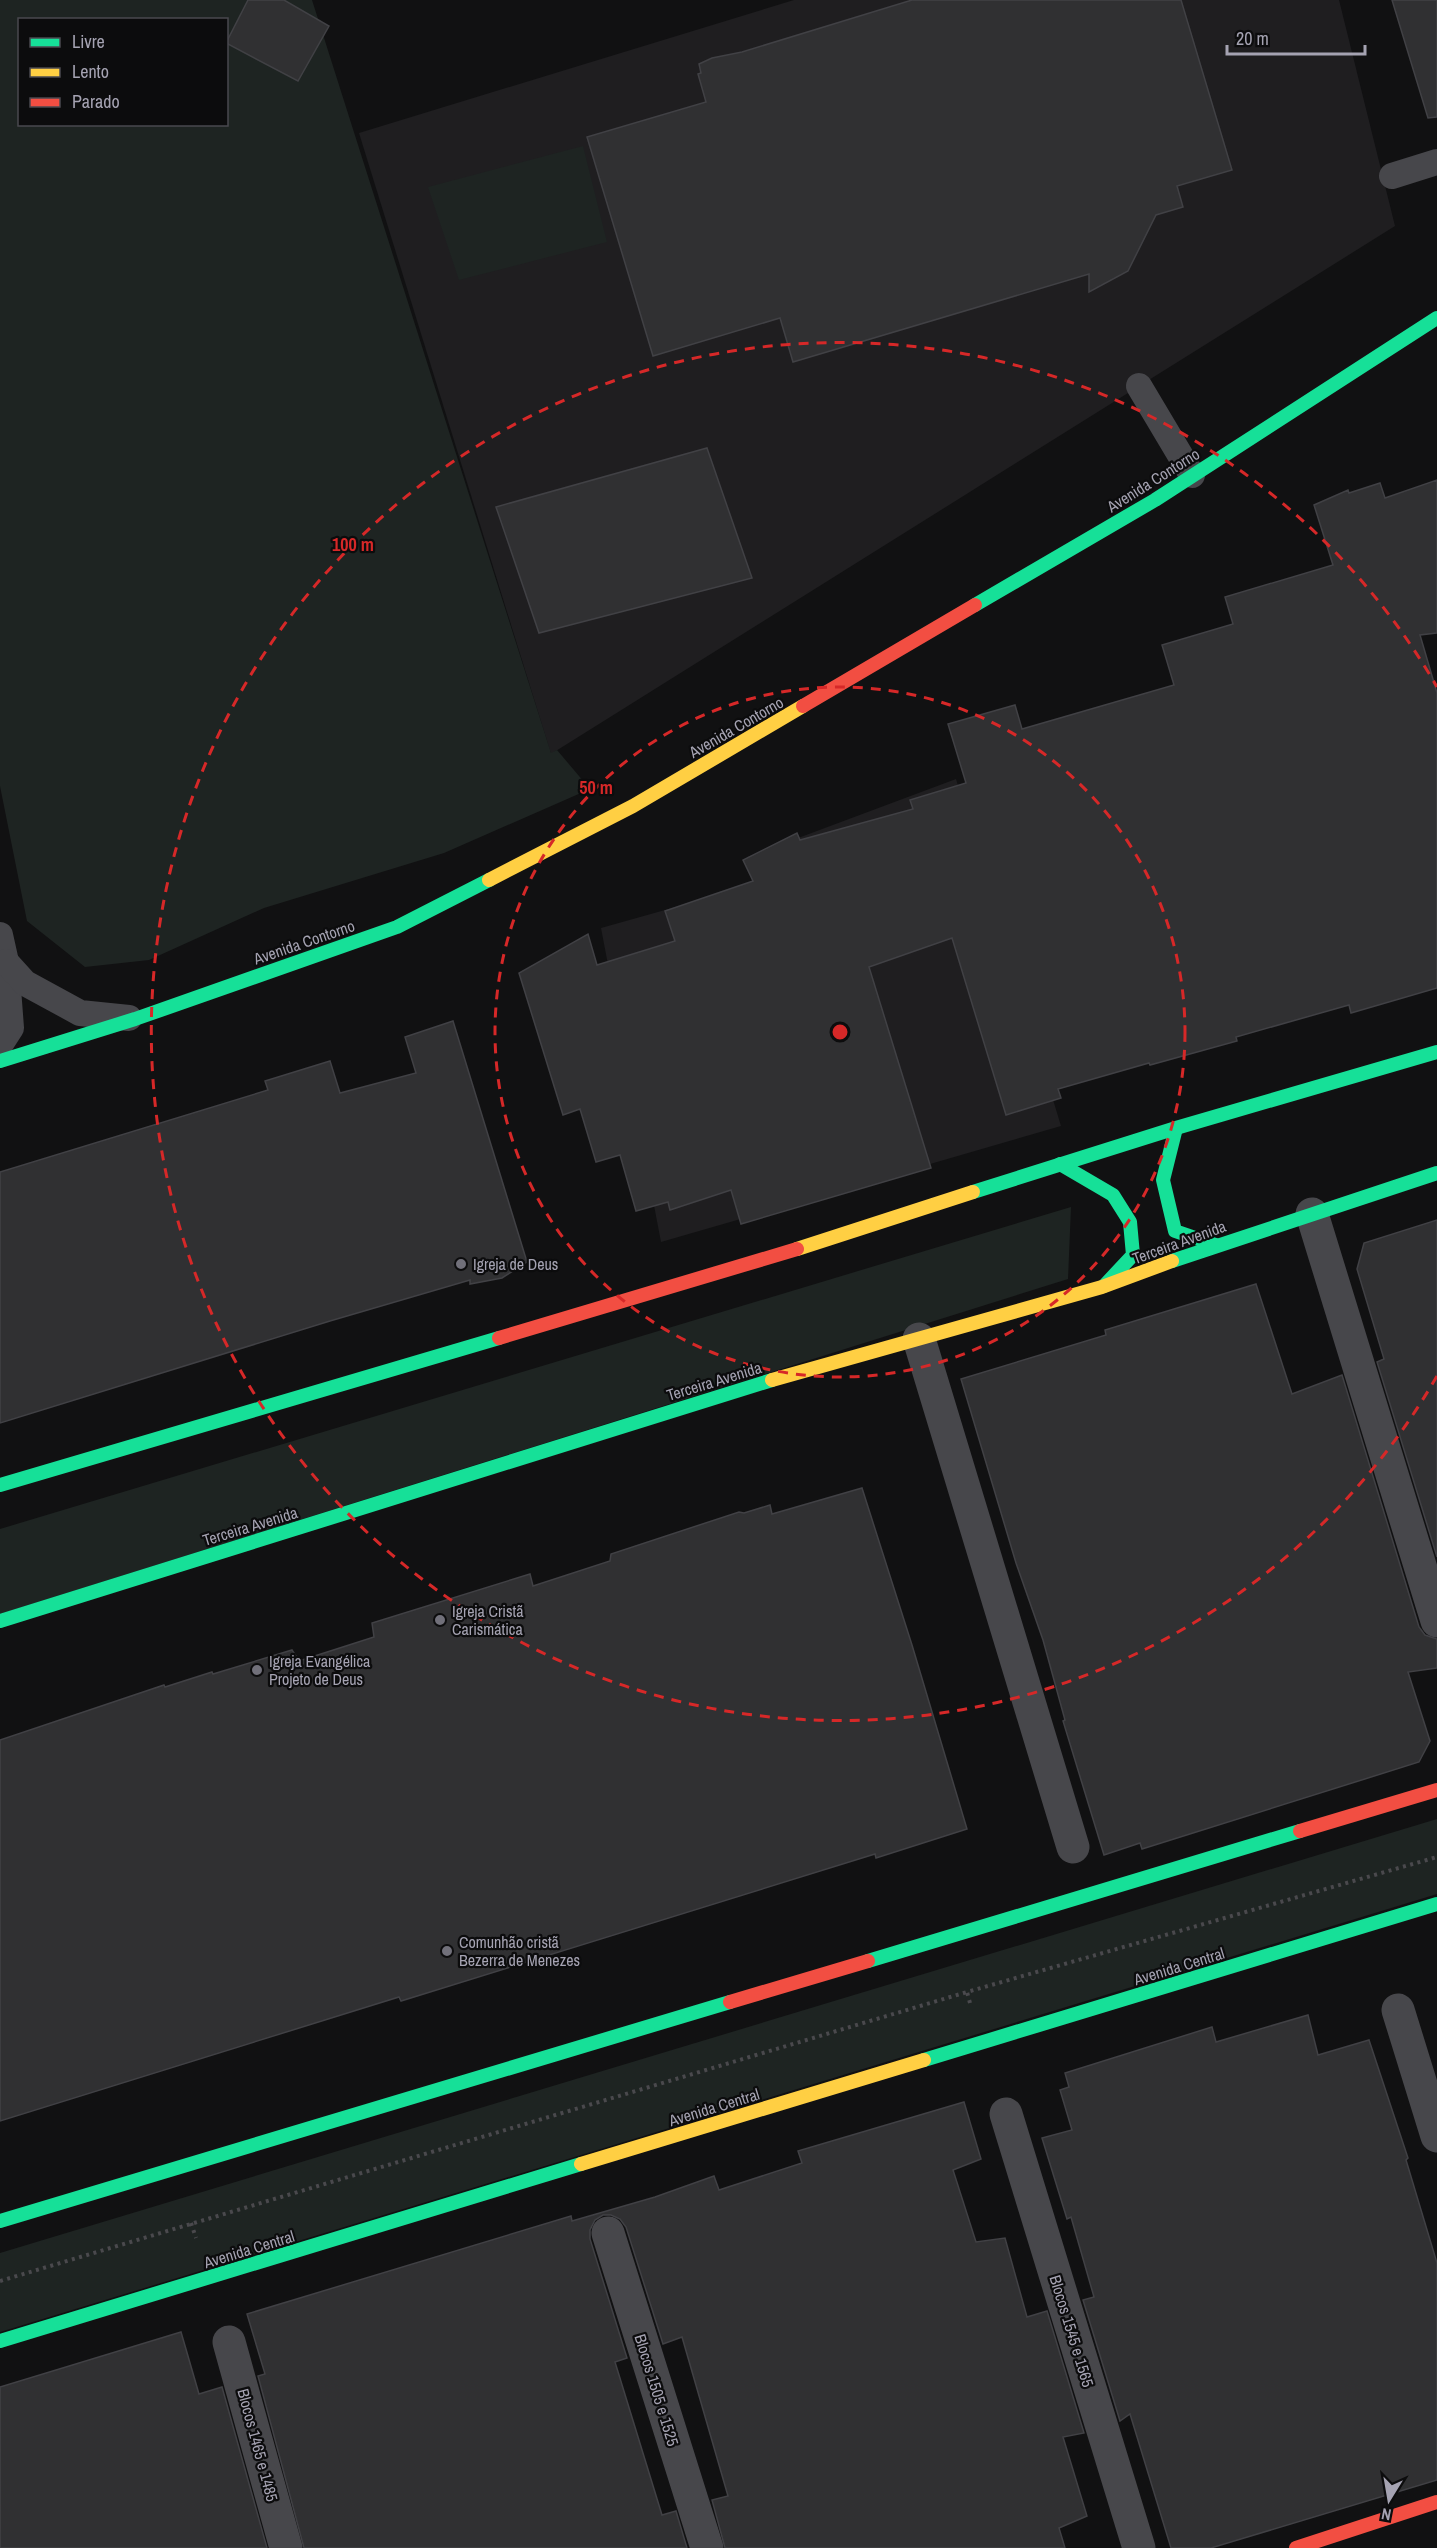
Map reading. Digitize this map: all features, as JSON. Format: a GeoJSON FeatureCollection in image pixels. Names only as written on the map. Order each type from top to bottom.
{"type":"FeatureCollection","features":[{"type":"Feature","properties":{"kind":"street","name":"Avenida Contorno"},"geometry":{"type":"LineString","coordinates":[[0,1061],[135,1019],[397,927],[633,806],[1155,500],[1437,318]]}},
{"type":"Feature","properties":{"kind":"street"},"geometry":{"type":"LineString","coordinates":[[0,1485],[727,1271],[1176,1128],[1437,1052]]}},
{"type":"Feature","properties":{"kind":"street"},"geometry":{"type":"LineString","coordinates":[[1176,1128],[1163,1180],[1175,1231],[1216,1245]]}},
{"type":"Feature","properties":{"kind":"street"},"geometry":{"type":"LineString","coordinates":[[1060,1164],[1113,1195],[1130,1222],[1133,1255],[1102,1287]]}},
{"type":"Feature","properties":{"kind":"street","name":"Terceira Avenida"},"geometry":{"type":"LineString","coordinates":[[0,1621],[767,1382],[1102,1287],[1216,1245],[1437,1173]]}},
{"type":"Feature","properties":{"kind":"street"},"geometry":{"type":"LineString","coordinates":[[1312,1214],[1437,1621]]}},
{"type":"Feature","properties":{"kind":"street"},"geometry":{"type":"LineString","coordinates":[[919,1339],[1073,1847]]}},
{"type":"Feature","properties":{"kind":"street"},"geometry":{"type":"LineString","coordinates":[[0,2221],[1437,1790]]}},
{"type":"Feature","properties":{"kind":"street","name":"Avenida Central"},"geometry":{"type":"LineString","coordinates":[[0,2341],[1437,1904]]}},
{"type":"Feature","properties":{"kind":"street"},"geometry":{"type":"LineString","coordinates":[[1398,2010],[1437,2136]]}},
{"type":"Feature","properties":{"kind":"street","name":"Blocos 1545 e 1565"},"geometry":{"type":"LineString","coordinates":[[1006,2114],[1139,2548]]}},
{"type":"Feature","properties":{"kind":"street","name":"Blocos 1505 e 1525"},"geometry":{"type":"LineString","coordinates":[[608,2233],[707,2548]]}},
{"type":"Feature","properties":{"kind":"street","name":"Blocos 1465 e 1485"},"geometry":{"type":"LineString","coordinates":[[229,2342],[286,2548]]}},
{"type":"Feature","properties":{"kind":"street"},"geometry":{"type":"LineString","coordinates":[[1296,2548],[1437,2502]]}},
{"type":"Feature","properties":{"kind":"lane"},"geometry":{"type":"LineString","coordinates":[[1392,176],[1437,162]]}},
{"type":"Feature","properties":{"kind":"lane"},"geometry":{"type":"LineString","coordinates":[[1139,386],[1192,475]]}},
{"type":"Feature","properties":{"kind":"lane"},"geometry":{"type":"LineString","coordinates":[[0,934],[6,962],[11,1028],[0,1045]]}},
{"type":"Feature","properties":{"kind":"lane"},"geometry":{"type":"LineString","coordinates":[[6,962],[25,983],[80,1013],[135,1019]]}},
{"type":"Feature","properties":{"kind":"path"},"geometry":{"type":"LineString","coordinates":[[0,2281],[967,1992],[1437,1857]]}},
{"type":"Feature","properties":{"kind":"path"},"geometry":{"type":"LineString","coordinates":[[967,1992],[982,2044]]}},
{"type":"Feature","properties":{"kind":"shaded area"},"geometry":{"type":"Polygon","coordinates":[[[0,0],[312,0],[551,753],[557,750],[590,789],[444,853],[264,908],[149,960],[85,967],[27,921],[0,786],[0,0]]]}},
{"type":"Feature","properties":{"kind":"shaded area"},"geometry":{"type":"Polygon","coordinates":[[[794,0],[1339,0],[1395,226],[551,754],[359,133],[794,0]]]}},
{"type":"Feature","properties":{"kind":"shaded area"},"geometry":{"type":"Polygon","coordinates":[[[583,146],[607,242],[459,280],[428,187],[583,146]]]}},
{"type":"Feature","properties":{"kind":"shaded area"},"geometry":{"type":"Polygon","coordinates":[[[956,779],[1061,1126],[661,1242],[601,928],[754,885],[747,857],[956,779]]]}},
{"type":"Feature","properties":{"kind":"shaded area"},"geometry":{"type":"Polygon","coordinates":[[[1071,1207],[1068,1279],[0,1614],[0,1529],[1071,1207]]]}},
{"type":"Feature","properties":{"kind":"shaded area"},"geometry":{"type":"Polygon","coordinates":[[[1437,1819],[1437,1894],[0,2332],[0,2253],[1437,1819]]]}},
{"type":"Feature","properties":{"kind":"building"},"geometry":{"type":"Polygon","coordinates":[[[248,0],[284,0],[329,26],[298,81],[228,44],[228,39],[248,0]]]}},
{"type":"Feature","properties":{"kind":"building"},"geometry":{"type":"Polygon","coordinates":[[[912,0],[1181,0],[1232,170],[1177,186],[1183,207],[1156,215],[1128,271],[1089,292],[1089,274],[793,362],[780,318],[653,356],[587,137],[706,102],[698,74],[701,73],[699,64],[712,58],[742,52],[912,0]]]}},
{"type":"Feature","properties":{"kind":"building"},"geometry":{"type":"Polygon","coordinates":[[[1392,0],[1437,0],[1437,117],[1428,118],[1392,0]]]}},
{"type":"Feature","properties":{"kind":"building"},"geometry":{"type":"Polygon","coordinates":[[[707,448],[752,578],[539,633],[496,507],[707,448]]]}},
{"type":"Feature","properties":{"kind":"building"},"geometry":{"type":"Polygon","coordinates":[[[1437,480],[1437,633],[1420,635],[1437,693],[1437,988],[1351,1013],[1349,1005],[1236,1037],[1237,1041],[1058,1089],[1061,1098],[1006,1115],[952,938],[869,967],[931,1168],[741,1224],[731,1190],[670,1210],[668,1202],[636,1211],[620,1155],[596,1162],[580,1109],[563,1115],[519,973],[588,934],[597,965],[675,941],[665,911],[753,881],[743,860],[797,833],[800,840],[913,809],[910,800],[966,783],[948,724],[1015,705],[1022,729],[1174,685],[1162,645],[1233,624],[1225,597],[1333,565],[1314,505],[1348,490],[1349,493],[1380,483],[1385,498],[1437,480]]]}},
{"type":"Feature","properties":{"kind":"building"},"geometry":{"type":"Polygon","coordinates":[[[453,1021],[527,1262],[502,1278],[470,1284],[470,1280],[0,1423],[0,1172],[268,1090],[265,1081],[330,1061],[340,1093],[416,1073],[405,1037],[453,1021]]]}},
{"type":"Feature","properties":{"kind":"building"},"geometry":{"type":"Polygon","coordinates":[[[1437,1220],[1437,1557],[1377,1362],[1384,1359],[1357,1269],[1364,1243],[1437,1220]]]}},
{"type":"Feature","properties":{"kind":"building"},"geometry":{"type":"Polygon","coordinates":[[[1256,1284],[1292,1394],[1342,1375],[1419,1627],[1425,1635],[1437,1639],[1437,1668],[1408,1672],[1430,1741],[1419,1762],[1142,1849],[1140,1843],[1104,1855],[1063,1721],[1065,1720],[1043,1640],[1016,1563],[961,1379],[1106,1335],[1105,1330],[1256,1284]]]}},
{"type":"Feature","properties":{"kind":"building"},"geometry":{"type":"Polygon","coordinates":[[[862,1488],[967,1829],[876,1858],[875,1854],[401,2001],[399,1997],[0,2121],[0,1740],[164,1685],[165,1687],[212,1672],[213,1674],[292,1650],[299,1661],[374,1637],[372,1623],[530,1574],[533,1586],[610,1561],[611,1554],[739,1512],[744,1513],[770,1505],[772,1514],[862,1488]]]}},
{"type":"Feature","properties":{"kind":"building"},"geometry":{"type":"Polygon","coordinates":[[[1308,2015],[1318,2055],[1369,2040],[1408,2158],[1406,2160],[1437,2263],[1437,2480],[1211,2548],[1171,2548],[1130,2414],[1120,2421],[1083,2300],[1094,2297],[1071,2217],[1067,2219],[1042,2138],[1072,2130],[1060,2090],[1069,2087],[1065,2073],[1212,2027],[1216,2042],[1308,2015]]]}},
{"type":"Feature","properties":{"kind":"building"},"geometry":{"type":"Polygon","coordinates":[[[964,2102],[981,2159],[953,2170],[976,2242],[1005,2238],[1027,2317],[1047,2311],[1084,2433],[1063,2437],[1087,2516],[1059,2528],[1065,2548],[725,2548],[712,2500],[728,2496],[682,2337],[663,2344],[626,2227],[620,2219],[611,2215],[603,2215],[595,2220],[590,2230],[590,2239],[627,2358],[615,2362],[662,2515],[676,2511],[687,2548],[304,2548],[258,2376],[265,2374],[247,2314],[571,2216],[572,2221],[655,2197],[714,2176],[719,2190],[802,2163],[798,2151],[964,2102]]]}},
{"type":"Feature","properties":{"kind":"building"},"geometry":{"type":"Polygon","coordinates":[[[181,2332],[199,2394],[222,2387],[267,2548],[0,2548],[0,2387],[181,2332]]]}},
{"type":"Feature","properties":{"kind":"traffic: fast"},"geometry":{"type":"LineString","coordinates":[[975,605],[1155,500],[1437,318]]}},
{"type":"Feature","properties":{"kind":"traffic: fast"},"geometry":{"type":"LineString","coordinates":[[0,1061],[135,1019],[397,927],[489,880]]}},
{"type":"Feature","properties":{"kind":"traffic: fast"},"geometry":{"type":"LineString","coordinates":[[973,1192],[1176,1128],[1437,1052]]}},
{"type":"Feature","properties":{"kind":"traffic: fast"},"geometry":{"type":"LineString","coordinates":[[1176,1128],[1163,1180],[1175,1231],[1216,1245]]}},
{"type":"Feature","properties":{"kind":"traffic: fast"},"geometry":{"type":"LineString","coordinates":[[1060,1164],[1113,1195],[1130,1222],[1133,1255],[1104,1286]]}},
{"type":"Feature","properties":{"kind":"traffic: fast"},"geometry":{"type":"LineString","coordinates":[[1172,1261],[1437,1173]]}},
{"type":"Feature","properties":{"kind":"traffic: fast"},"geometry":{"type":"LineString","coordinates":[[0,1485],[499,1338]]}},
{"type":"Feature","properties":{"kind":"traffic: fast"},"geometry":{"type":"LineString","coordinates":[[0,1621],[772,1380]]}},
{"type":"Feature","properties":{"kind":"traffic: fast"},"geometry":{"type":"LineString","coordinates":[[868,1961],[1300,1831]]}},
{"type":"Feature","properties":{"kind":"traffic: fast"},"geometry":{"type":"LineString","coordinates":[[924,2060],[1437,1904]]}},
{"type":"Feature","properties":{"kind":"traffic: fast"},"geometry":{"type":"LineString","coordinates":[[0,2221],[730,2002]]}},
{"type":"Feature","properties":{"kind":"traffic: fast"},"geometry":{"type":"LineString","coordinates":[[0,2341],[581,2164]]}},
{"type":"Feature","properties":{"kind":"traffic: slow"},"geometry":{"type":"LineString","coordinates":[[489,880],[633,806],[803,706]]}},
{"type":"Feature","properties":{"kind":"traffic: slow"},"geometry":{"type":"LineString","coordinates":[[797,1249],[973,1192]]}},
{"type":"Feature","properties":{"kind":"traffic: slow"},"geometry":{"type":"LineString","coordinates":[[772,1380],[1102,1287],[1172,1261]]}},
{"type":"Feature","properties":{"kind":"traffic: slow"},"geometry":{"type":"LineString","coordinates":[[581,2164],[924,2060]]}},
{"type":"Feature","properties":{"kind":"traffic: jam"},"geometry":{"type":"LineString","coordinates":[[803,706],[975,605]]}},
{"type":"Feature","properties":{"kind":"traffic: jam"},"geometry":{"type":"LineString","coordinates":[[499,1338],[797,1249]]}},
{"type":"Feature","properties":{"kind":"traffic: jam"},"geometry":{"type":"LineString","coordinates":[[1300,1831],[1437,1790]]}},
{"type":"Feature","properties":{"kind":"traffic: jam"},"geometry":{"type":"LineString","coordinates":[[730,2002],[868,1961]]}},
{"type":"Feature","properties":{"kind":"traffic: jam"},"geometry":{"type":"LineString","coordinates":[[1296,2548],[1437,2502]]}},
{"type":"Feature","properties":{"kind":"place","name":"Igreja de Deus"},"geometry":{"type":"Point","coordinates":[461,1264]}},
{"type":"Feature","properties":{"kind":"place","name":"Igreja Cristã Carismática"},"geometry":{"type":"Point","coordinates":[440,1620]}},
{"type":"Feature","properties":{"kind":"place","name":"Igreja Evangélica Projeto de Deus"},"geometry":{"type":"Point","coordinates":[257,1670]}},
{"type":"Feature","properties":{"kind":"place","name":"Comunhão cristã Bezerra de Menezes"},"geometry":{"type":"Point","coordinates":[447,1951]}}]}
